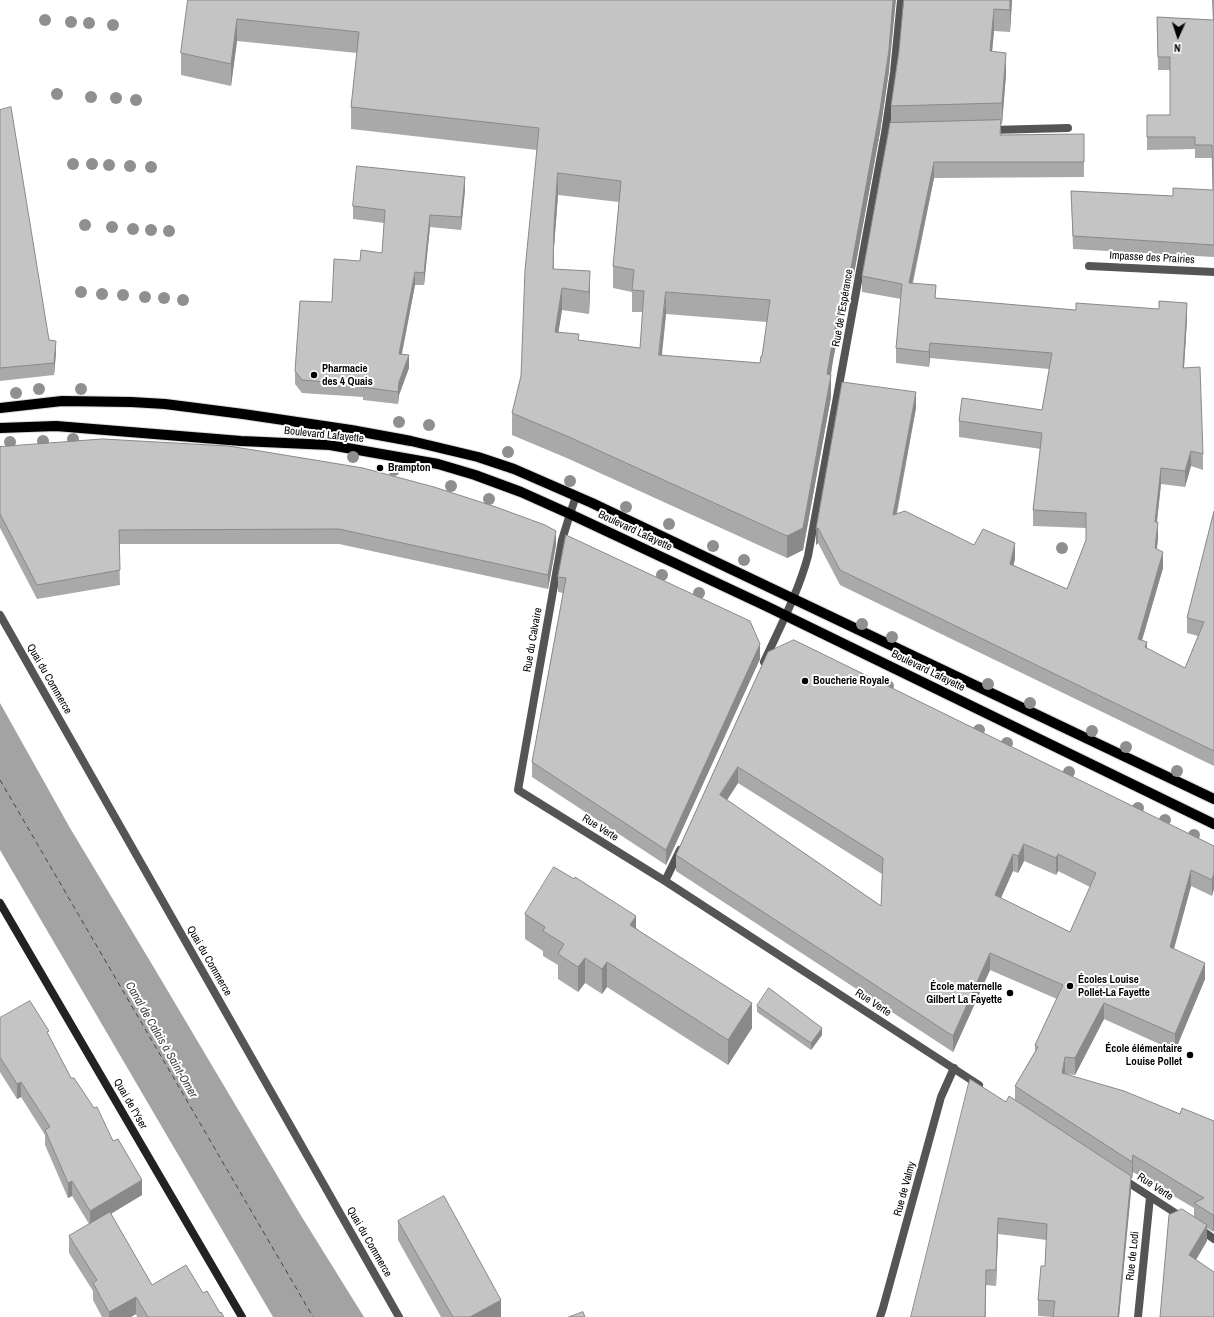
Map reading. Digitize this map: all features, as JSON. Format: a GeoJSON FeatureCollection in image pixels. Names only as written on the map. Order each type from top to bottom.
{"type":"FeatureCollection","features":[{"type":"Feature","properties":{"kind":"main road","name":"Boulevard Lafayette"},"geometry":{"type":"LineString","coordinates":[[0,408],[62,401],[165,404],[383,436],[472,455],[514,469],[576,496],[794,598],[1214,799]]}},
{"type":"Feature","properties":{"kind":"main road","name":"Boulevard Lafayette"},"geometry":{"type":"LineString","coordinates":[[0,428],[56,426],[235,440],[330,445],[432,463],[475,474],[521,492],[570,514],[786,616],[1214,824]]}},
{"type":"Feature","properties":{"kind":"street","name":"Rue de l'Espérance"},"geometry":{"type":"LineString","coordinates":[[759,672],[794,598],[803,575],[808,556],[889,133],[901,0]]}},
{"type":"Feature","properties":{"kind":"street"},"geometry":{"type":"LineString","coordinates":[[981,130],[1068,128]]}},
{"type":"Feature","properties":{"kind":"street","name":"Impasse des Prairies"},"geometry":{"type":"LineString","coordinates":[[1089,266],[1214,272]]}},
{"type":"Feature","properties":{"kind":"street","name":"Rue du Calvaire"},"geometry":{"type":"LineString","coordinates":[[518,790],[562,540],[576,496]]}},
{"type":"Feature","properties":{"kind":"street","name":"Quai du Commerce"},"geometry":{"type":"LineString","coordinates":[[0,615],[399,1317]]}},
{"type":"Feature","properties":{"kind":"street","name":"Rue Verte"},"geometry":{"type":"LineString","coordinates":[[518,790],[665,881],[986,1090]]}},
{"type":"Feature","properties":{"kind":"street"},"geometry":{"type":"LineString","coordinates":[[665,881],[682,845]]}},
{"type":"Feature","properties":{"kind":"street","name":"Quai de l'Yser"},"geometry":{"type":"LineString","coordinates":[[0,903],[242,1317]]}},
{"type":"Feature","properties":{"kind":"street","name":"Rue de Valmy"},"geometry":{"type":"LineString","coordinates":[[880,1317],[943,1093],[954,1068]]}},
{"type":"Feature","properties":{"kind":"street","name":"Rue Verte"},"geometry":{"type":"LineString","coordinates":[[1117,1175],[1214,1239]]}},
{"type":"Feature","properties":{"kind":"street","name":"Rue de Lodi"},"geometry":{"type":"LineString","coordinates":[[1138,1317],[1150,1197]]}},
{"type":"Feature","properties":{"kind":"water","name":"Canal de Calais à Saint-Omer"},"geometry":{"type":"Polygon","coordinates":[[[0,703],[70,828],[300,1214],[364,1317],[273,1317],[0,850],[0,703]]]}},
{"type":"Feature","properties":{"kind":"building"},"geometry":{"type":"Polygon","coordinates":[[[188,0],[893,0],[889,50],[880,110],[851,268],[847,268],[833,339],[827,374],[831,375],[803,528],[787,536],[569,437],[512,413],[521,376],[525,270],[539,128],[351,107],[359,32],[237,19],[231,64],[181,53],[188,0]],[[558,173],[554,225],[553,269],[590,271],[589,292],[562,288],[555,332],[579,334],[578,340],[640,348],[644,291],[632,290],[634,270],[613,266],[621,181],[558,173]],[[666,292],[659,355],[760,363],[770,300],[666,292]]]}},
{"type":"Feature","properties":{"kind":"building"},"geometry":{"type":"Polygon","coordinates":[[[904,0],[1010,0],[1010,10],[994,9],[990,51],[1006,53],[1002,103],[891,106],[899,51],[904,0]]]}},
{"type":"Feature","properties":{"kind":"building"},"geometry":{"type":"Polygon","coordinates":[[[1213,0],[1214,245],[1073,236],[1071,191],[1173,196],[1173,188],[1213,190],[1212,145],[1195,145],[1195,137],[1147,137],[1147,115],[1170,115],[1170,57],[1158,57],[1157,17],[1213,20],[1213,0]]]}},
{"type":"Feature","properties":{"kind":"building"},"geometry":{"type":"Polygon","coordinates":[[[11,107],[49,340],[56,341],[54,363],[0,368],[0,110],[11,107]]]}},
{"type":"Feature","properties":{"kind":"building"},"geometry":{"type":"Polygon","coordinates":[[[1001,120],[1000,135],[1084,134],[1084,162],[934,162],[909,283],[936,285],[935,298],[1076,310],[1076,303],[1159,309],[1159,301],[1187,303],[1183,368],[1200,367],[1203,454],[1191,451],[1185,471],[1161,468],[1155,522],[1158,522],[1155,548],[1163,552],[1138,639],[1147,642],[1145,647],[1185,668],[1204,622],[1187,618],[1214,511],[1214,751],[840,570],[818,528],[816,529],[842,382],[916,392],[893,515],[905,511],[974,545],[983,529],[1015,543],[1010,564],[1067,589],[1086,540],[1086,513],[1033,510],[1042,433],[959,421],[962,398],[1042,410],[1052,353],[930,343],[929,352],[896,348],[902,284],[862,276],[890,123],[1001,120]]]}},
{"type":"Feature","properties":{"kind":"building"},"geometry":{"type":"Polygon","coordinates":[[[357,166],[465,177],[461,217],[430,215],[424,273],[415,272],[399,354],[409,355],[399,382],[398,392],[363,387],[364,385],[302,380],[295,371],[300,301],[332,302],[334,259],[360,261],[361,250],[382,253],[385,210],[353,206],[357,166]]]}},
{"type":"Feature","properties":{"kind":"building"},"geometry":{"type":"Polygon","coordinates":[[[103,439],[228,446],[363,468],[434,487],[496,507],[545,525],[556,531],[548,575],[339,529],[119,530],[120,570],[37,585],[0,514],[0,447],[103,439]]]}},
{"type":"Feature","properties":{"kind":"building"},"geometry":{"type":"Polygon","coordinates":[[[566,535],[750,621],[760,644],[666,850],[532,762],[566,578],[558,577],[566,535]]]}},
{"type":"Feature","properties":{"kind":"building"},"geometry":{"type":"Polygon","coordinates":[[[794,640],[1214,846],[1214,872],[1212,880],[1191,870],[1170,947],[1205,963],[1175,1034],[1104,1003],[1075,1058],[1065,1057],[1062,1073],[1124,1091],[1180,1114],[1182,1108],[1214,1121],[1213,1215],[1194,1203],[1204,1198],[1133,1155],[1132,1162],[1015,1086],[1038,1047],[1035,1045],[1063,985],[990,953],[953,1036],[676,855],[768,652],[794,640]],[[738,767],[720,795],[881,906],[883,858],[738,767]],[[1024,844],[1018,856],[1013,854],[995,895],[1070,932],[1096,873],[1058,854],[1056,858],[1024,844]]]}},
{"type":"Feature","properties":{"kind":"building"},"geometry":{"type":"Polygon","coordinates":[[[554,867],[574,879],[575,877],[636,916],[630,925],[752,1003],[728,1040],[607,962],[602,969],[585,958],[578,967],[558,954],[564,944],[543,931],[545,927],[525,914],[554,867]]]}},
{"type":"Feature","properties":{"kind":"building"},"geometry":{"type":"Polygon","coordinates":[[[769,988],[822,1028],[811,1043],[757,1006],[769,988]]]}},
{"type":"Feature","properties":{"kind":"building"},"geometry":{"type":"Polygon","coordinates":[[[30,1001],[49,1031],[47,1032],[71,1078],[74,1078],[94,1108],[97,1107],[113,1141],[118,1139],[142,1180],[90,1211],[72,1181],[68,1183],[45,1130],[50,1127],[21,1082],[17,1084],[0,1057],[0,1018],[30,1001]]]}},
{"type":"Feature","properties":{"kind":"building"},"geometry":{"type":"Polygon","coordinates":[[[970,1079],[1006,1102],[1009,1096],[1131,1176],[1118,1317],[1053,1317],[1055,1301],[1038,1300],[1041,1266],[1045,1266],[1047,1224],[998,1218],[996,1270],[986,1270],[985,1317],[911,1317],[970,1079]]]}},
{"type":"Feature","properties":{"kind":"building"},"geometry":{"type":"Polygon","coordinates":[[[444,1196],[501,1300],[470,1317],[453,1317],[398,1221],[444,1196]]]}},
{"type":"Feature","properties":{"kind":"building"},"geometry":{"type":"Polygon","coordinates":[[[1182,1209],[1207,1225],[1189,1255],[1214,1272],[1214,1317],[1160,1317],[1169,1215],[1182,1209]]]}},
{"type":"Feature","properties":{"kind":"building"},"geometry":{"type":"Polygon","coordinates":[[[110,1212],[152,1285],[186,1265],[203,1293],[207,1291],[224,1317],[148,1317],[136,1297],[109,1312],[93,1283],[97,1280],[69,1236],[110,1212]]]}},
{"type":"Feature","properties":{"kind":"building"},"geometry":{"type":"Polygon","coordinates":[[[583,1312],[585,1317],[569,1317],[583,1312]]]}},
{"type":"Feature","properties":{"kind":"ferry route"},"geometry":{"type":"LineString","coordinates":[[0,780],[313,1317]]}},
{"type":"Feature","properties":{"kind":"place","name":"Pharmacie des 4 Quais"},"geometry":{"type":"Point","coordinates":[314,375]}},
{"type":"Feature","properties":{"kind":"place","name":"Brampton"},"geometry":{"type":"Point","coordinates":[380,468]}},
{"type":"Feature","properties":{"kind":"place","name":"Boucherie Royale"},"geometry":{"type":"Point","coordinates":[805,681]}},
{"type":"Feature","properties":{"kind":"place","name":"Écoles Louise Pollet-La Fayette"},"geometry":{"type":"Point","coordinates":[1070,986]}},
{"type":"Feature","properties":{"kind":"place","name":"École maternelle Gilbert La Fayette"},"geometry":{"type":"Point","coordinates":[1010,993]}},
{"type":"Feature","properties":{"kind":"place","name":"École élémentaire Louise Pollet"},"geometry":{"type":"Point","coordinates":[1190,1055]}}]}
